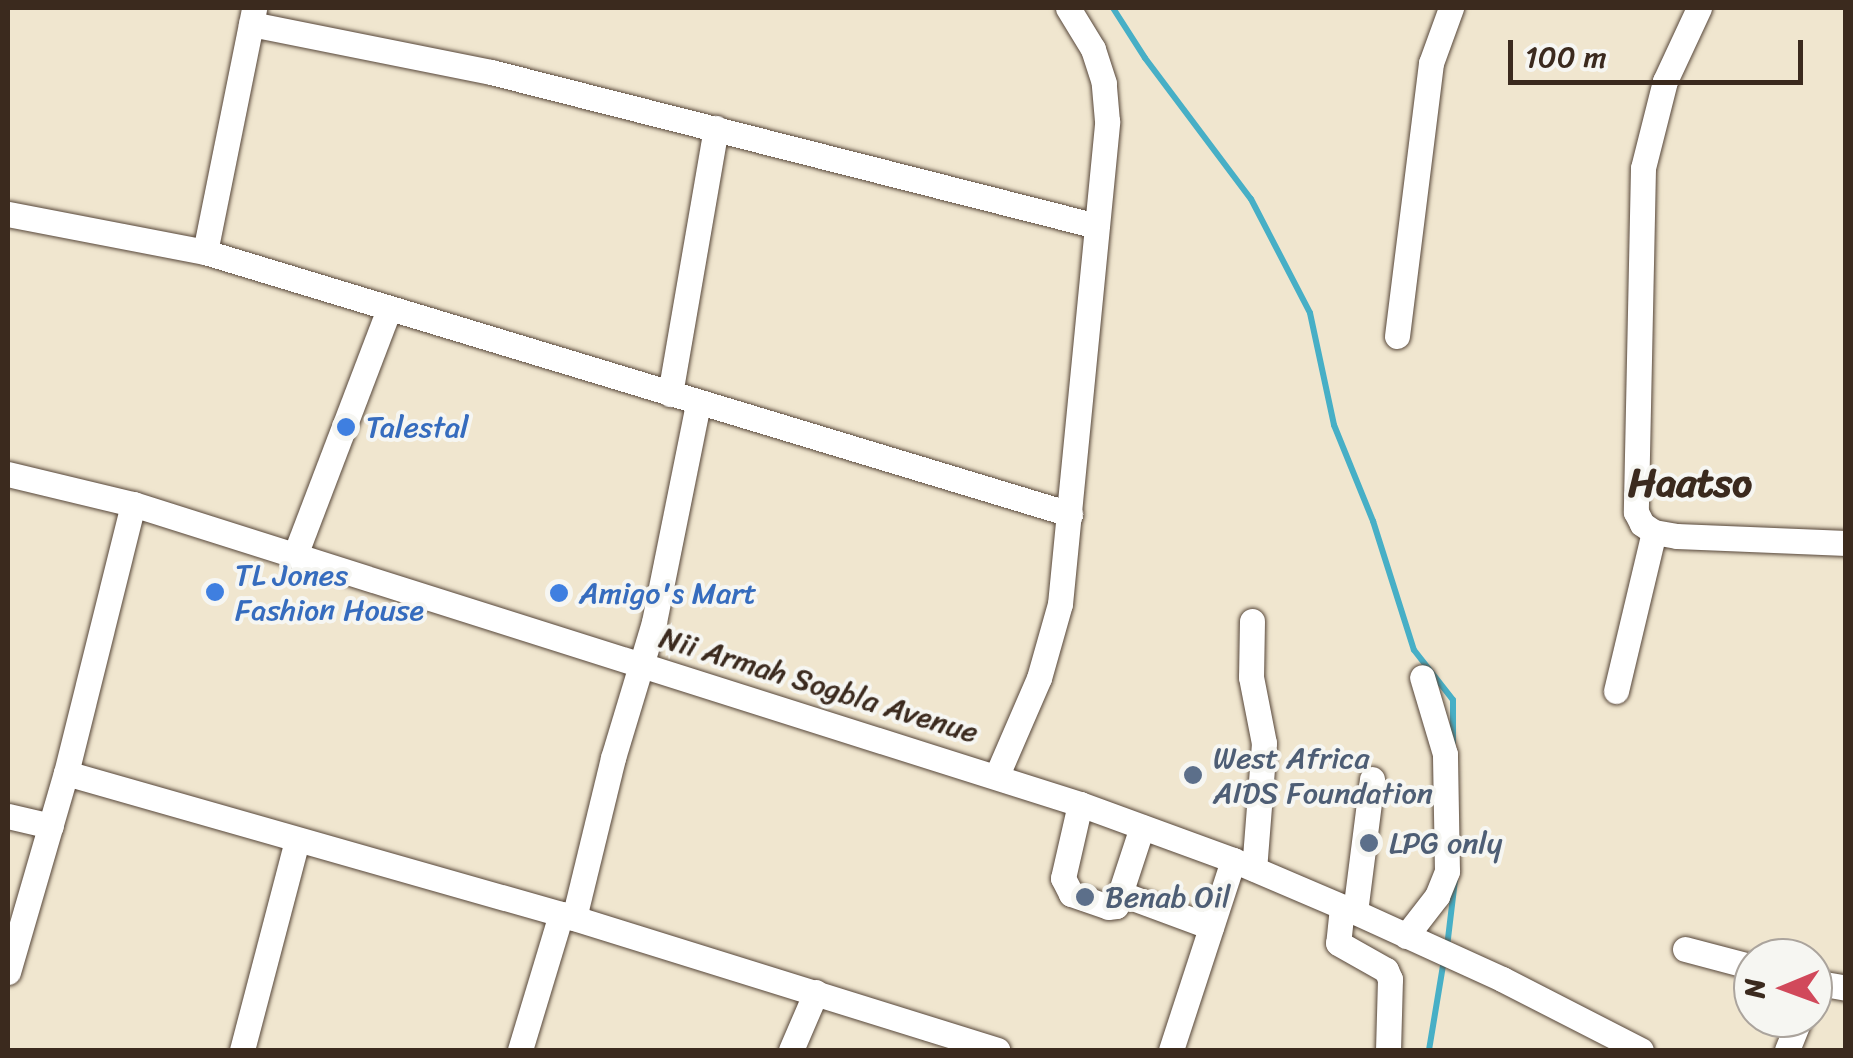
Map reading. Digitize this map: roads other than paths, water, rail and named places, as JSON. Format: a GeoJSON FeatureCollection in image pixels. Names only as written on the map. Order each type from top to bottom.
{"type":"FeatureCollection","features":[{"type":"Feature","properties":{"kind":"street"},"geometry":{"type":"LineString","coordinates":[[997,775],[1038,678],[1060,604],[1107,121],[1104,84],[1093,50],[1068,8]]}},
{"type":"Feature","properties":{"kind":"street"},"geometry":{"type":"LineString","coordinates":[[1397,336],[1432,62],[1451,8]]}},
{"type":"Feature","properties":{"kind":"street"},"geometry":{"type":"LineString","coordinates":[[1700,8],[1665,81],[1643,168],[1634,497],[1642,524],[1654,532],[1846,543]]}},
{"type":"Feature","properties":{"kind":"street"},"geometry":{"type":"LineString","coordinates":[[205,252],[252,16],[492,72],[1097,226]]}},
{"type":"Feature","properties":{"kind":"street"},"geometry":{"type":"LineString","coordinates":[[670,394],[716,128]]}},
{"type":"Feature","properties":{"kind":"street"},"geometry":{"type":"LineString","coordinates":[[8,214],[205,252],[1070,514]]}},
{"type":"Feature","properties":{"kind":"street"},"geometry":{"type":"LineString","coordinates":[[295,555],[389,309]]}},
{"type":"Feature","properties":{"kind":"street"},"geometry":{"type":"LineString","coordinates":[[520,1050],[567,916],[641,664],[678,518],[698,402]]}},
{"type":"Feature","properties":{"kind":"street","name":"Nii Armah Sogbla Avenue"},"geometry":{"type":"LineString","coordinates":[[8,474],[134,504],[1080,804],[1244,864],[1348,909],[1502,979],[1641,1050]]}},
{"type":"Feature","properties":{"kind":"street"},"geometry":{"type":"LineString","coordinates":[[8,972],[66,773],[134,504]]}},
{"type":"Feature","properties":{"kind":"street"},"geometry":{"type":"LineString","coordinates":[[1616,691],[1654,532]]}},
{"type":"Feature","properties":{"kind":"street"},"geometry":{"type":"LineString","coordinates":[[1171,1050],[1211,926],[1244,864],[1264,743],[1251,678],[1252,621]]}},
{"type":"Feature","properties":{"kind":"street"},"geometry":{"type":"LineString","coordinates":[[1416,940],[1447,871],[1445,754],[1422,677]]}},
{"type":"Feature","properties":{"kind":"street"},"geometry":{"type":"LineString","coordinates":[[66,773],[567,916],[998,1050]]}},
{"type":"Feature","properties":{"kind":"street"},"geometry":{"type":"LineString","coordinates":[[1372,779],[1338,943],[1386,970],[1390,978],[1388,1050]]}},
{"type":"Feature","properties":{"kind":"street"},"geometry":{"type":"LineString","coordinates":[[1080,804],[1064,888],[1108,907],[1116,906],[1122,894],[1142,827]]}},
{"type":"Feature","properties":{"kind":"street"},"geometry":{"type":"LineString","coordinates":[[8,816],[50,826]]}},
{"type":"Feature","properties":{"kind":"street"},"geometry":{"type":"LineString","coordinates":[[242,1050],[297,842]]}},
{"type":"Feature","properties":{"kind":"street"},"geometry":{"type":"LineString","coordinates":[[1122,894],[1211,926]]}},
{"type":"Feature","properties":{"kind":"street"},"geometry":{"type":"LineString","coordinates":[[1685,950],[1733,962]]}},
{"type":"Feature","properties":{"kind":"street"},"geometry":{"type":"LineString","coordinates":[[791,1050],[816,992]]}},
{"type":"Feature","properties":{"kind":"waterway"},"geometry":{"type":"LineString","coordinates":[[1113,8],[1145,58],[1251,199],[1310,313],[1334,425],[1373,521],[1414,650],[1453,700],[1453,742]]}},
{"type":"Feature","properties":{"kind":"waterway"},"geometry":{"type":"LineString","coordinates":[[1447,947],[1455,880]]}},
{"type":"Feature","properties":{"kind":"waterway"},"geometry":{"type":"LineString","coordinates":[[1429,1050],[1444,959]]}},
{"type":"Feature","properties":{"kind":"place","name":"Talestal"},"geometry":{"type":"Point","coordinates":[346,427]}},
{"type":"Feature","properties":{"kind":"place","name":"TL Jones Fashion House"},"geometry":{"type":"Point","coordinates":[215,592]}},
{"type":"Feature","properties":{"kind":"place","name":"Amigo's Mart"},"geometry":{"type":"Point","coordinates":[559,593]}},
{"type":"Feature","properties":{"kind":"place","name":"West Africa AIDS Foundation"},"geometry":{"type":"Point","coordinates":[1193,775]}},
{"type":"Feature","properties":{"kind":"place","name":"LPG only"},"geometry":{"type":"Point","coordinates":[1369,843]}},
{"type":"Feature","properties":{"kind":"place","name":"Benab Oil"},"geometry":{"type":"Point","coordinates":[1085,897]}},
{"type":"Feature","properties":{"kind":"district","name":"Haatso"},"geometry":{"type":"Point","coordinates":[1690,483]}}]}
